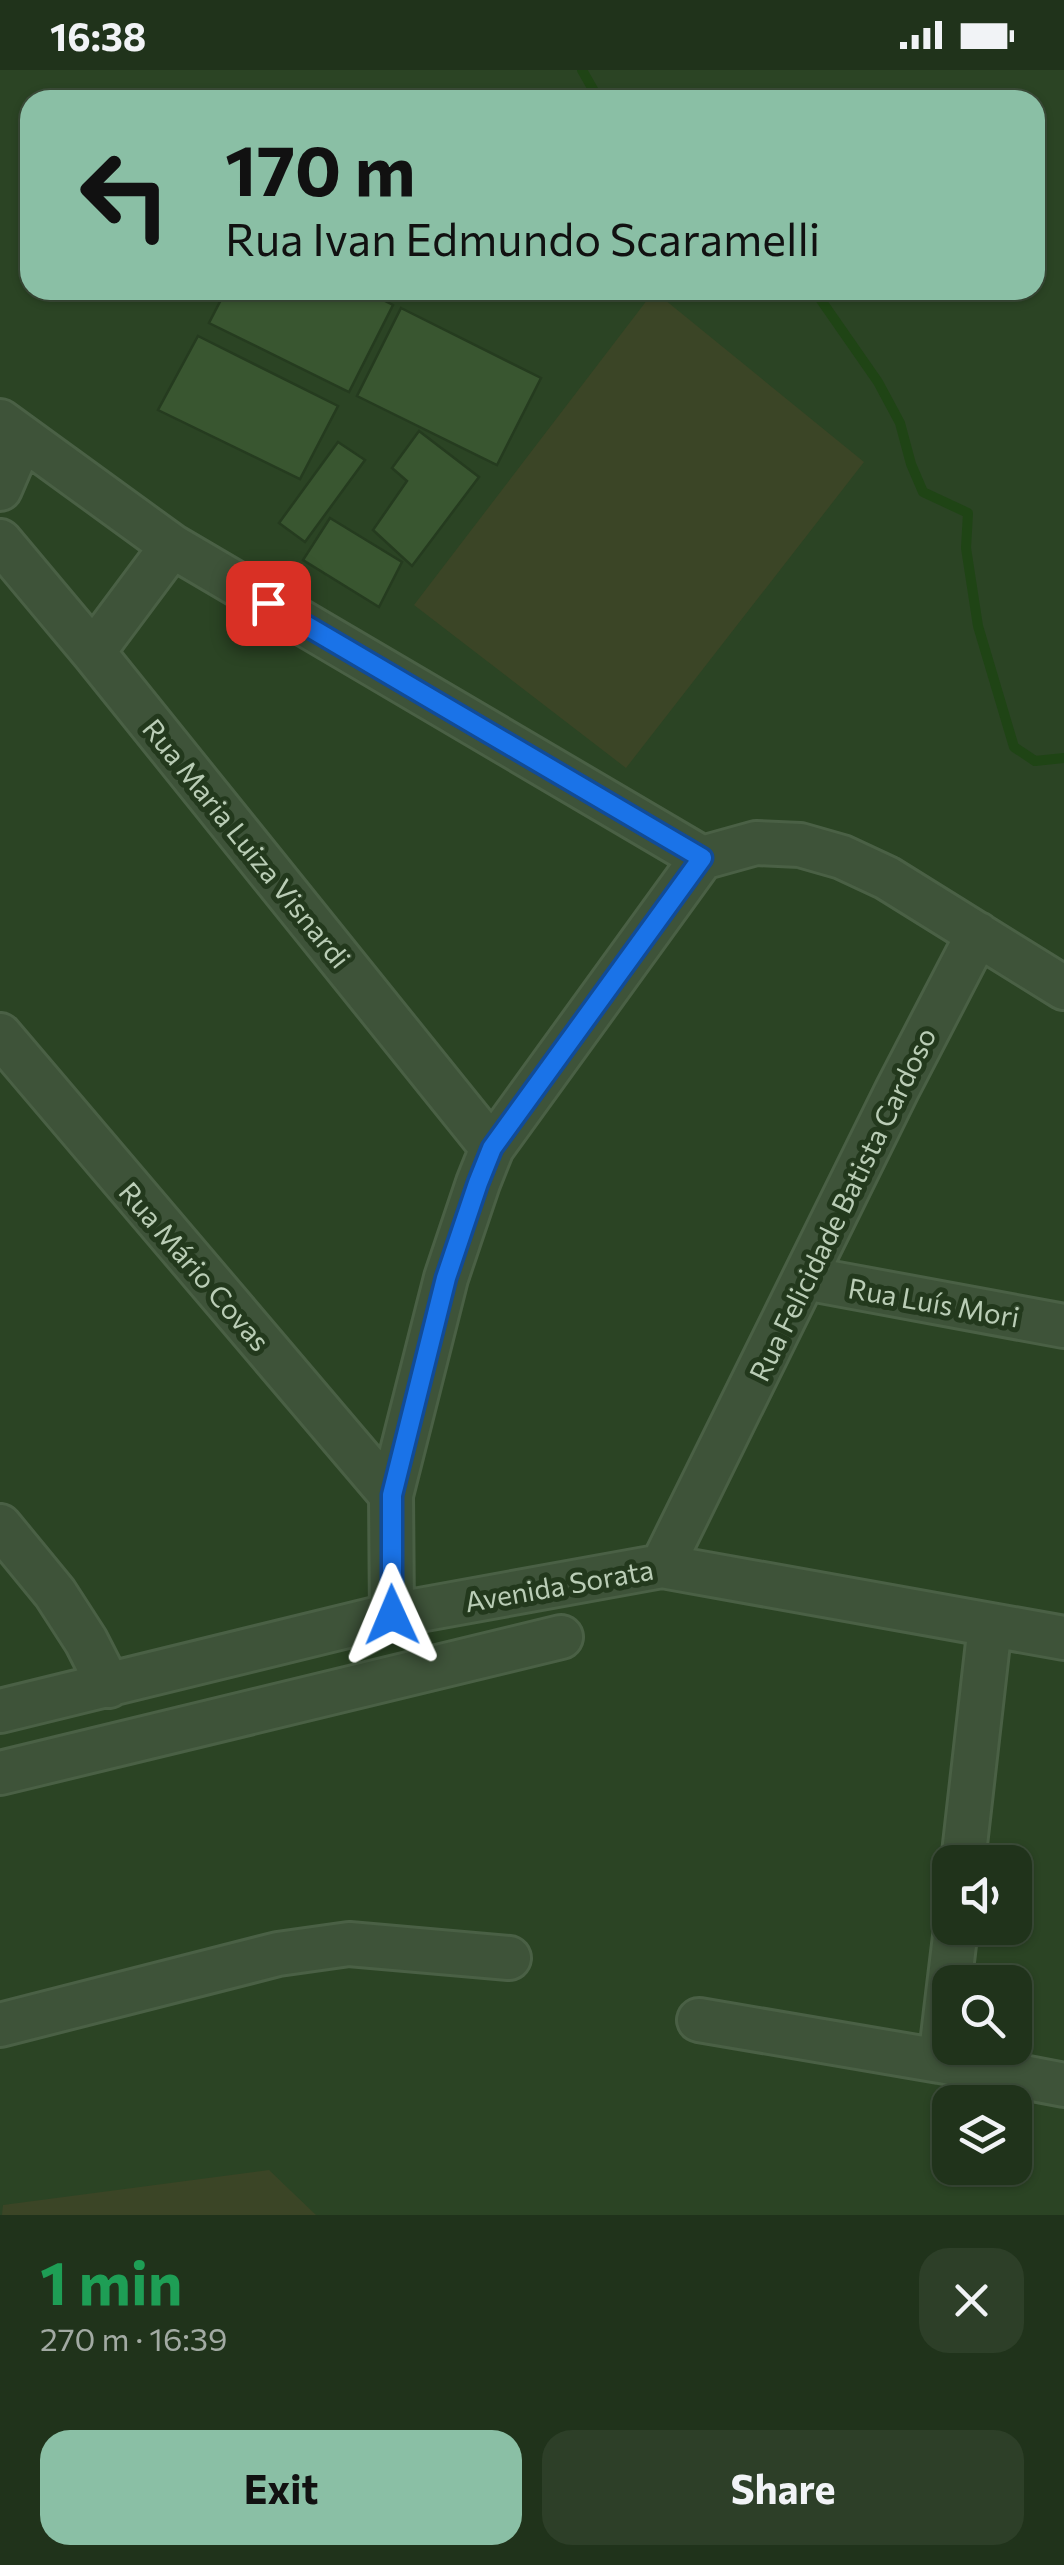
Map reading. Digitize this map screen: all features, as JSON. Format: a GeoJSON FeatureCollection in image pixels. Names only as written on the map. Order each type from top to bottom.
{"type":"FeatureCollection","features":[{"type":"Feature","properties":{"kind":"street"},"geometry":{"type":"LineString","coordinates":[[0,489],[11,430],[172,546],[702,858]]}},
{"type":"Feature","properties":{"kind":"street","name":"Rua Maria Luiza Visnardi"},"geometry":{"type":"LineString","coordinates":[[0,541],[94,652],[492,1148]]}},
{"type":"Feature","properties":{"kind":"street"},"geometry":{"type":"LineString","coordinates":[[94,652],[172,546]]}},
{"type":"Feature","properties":{"kind":"street"},"geometry":{"type":"LineString","coordinates":[[392,1615],[392,1495],[446,1278],[492,1148],[702,858],[756,843],[800,845],[842,857],[887,878],[1064,988]]}},
{"type":"Feature","properties":{"kind":"street","name":"Rua Felicidade Batista Cardoso"},"geometry":{"type":"LineString","coordinates":[[662,1566],[978,934]]}},
{"type":"Feature","properties":{"kind":"street","name":"Rua Mário Covas"},"geometry":{"type":"LineString","coordinates":[[0,1036],[392,1495]]}},
{"type":"Feature","properties":{"kind":"street","name":"Rua Luís Mori"},"geometry":{"type":"LineString","coordinates":[[804,1278],[1064,1326]]}},
{"type":"Feature","properties":{"kind":"street"},"geometry":{"type":"LineString","coordinates":[[0,1526],[54,1593],[86,1641],[109,1686]]}},
{"type":"Feature","properties":{"kind":"street","name":"Avenida Sorata"},"geometry":{"type":"LineString","coordinates":[[0,1711],[392,1615],[662,1566],[1064,1638]]}},
{"type":"Feature","properties":{"kind":"street"},"geometry":{"type":"LineString","coordinates":[[965,1845],[990,1625]]}},
{"type":"Feature","properties":{"kind":"street"},"geometry":{"type":"LineString","coordinates":[[0,1773],[561,1636]]}},
{"type":"Feature","properties":{"kind":"street"},"geometry":{"type":"LineString","coordinates":[[0,2025],[278,1954],[349,1944],[509,1958]]}},
{"type":"Feature","properties":{"kind":"street"},"geometry":{"type":"LineString","coordinates":[[699,2020],[932,2060]]}},
{"type":"Feature","properties":{"kind":"street"},"geometry":{"type":"LineString","coordinates":[[960,2065],[1064,2086]]}},
{"type":"Feature","properties":{"kind":"green space"},"geometry":{"type":"Polygon","coordinates":[[[647,300],[665,300],[864,462],[626,768],[414,605],[647,300]]]}},
{"type":"Feature","properties":{"kind":"green space"},"geometry":{"type":"Polygon","coordinates":[[[269,2170],[316,2215],[2,2215],[3,2205],[269,2170]]]}},
{"type":"Feature","properties":{"kind":"building"},"geometry":{"type":"Polygon","coordinates":[[[221,300],[383,300],[393,305],[349,392],[209,323],[221,300]]]}},
{"type":"Feature","properties":{"kind":"building"},"geometry":{"type":"Polygon","coordinates":[[[401,308],[541,378],[497,465],[357,396],[401,308]]]}},
{"type":"Feature","properties":{"kind":"building"},"geometry":{"type":"Polygon","coordinates":[[[198,336],[338,406],[300,479],[158,410],[198,336]]]}},
{"type":"Feature","properties":{"kind":"building"},"geometry":{"type":"Polygon","coordinates":[[[419,431],[479,477],[412,566],[373,530],[407,481],[392,468],[419,431]]]}},
{"type":"Feature","properties":{"kind":"building"},"geometry":{"type":"Polygon","coordinates":[[[338,442],[365,460],[305,542],[279,523],[338,442]]]}},
{"type":"Feature","properties":{"kind":"building"},"geometry":{"type":"Polygon","coordinates":[[[330,518],[402,562],[379,607],[303,560],[330,518]]]}},
{"type":"Feature","properties":{"kind":"waterway"},"geometry":{"type":"LineString","coordinates":[[582,70],[593,90]]}},
{"type":"Feature","properties":{"kind":"waterway"},"geometry":{"type":"LineString","coordinates":[[821,300],[878,382],[900,423],[923,492],[968,513],[966,548],[978,626],[1014,747],[1035,761],[1064,758]]}},
{"type":"Feature","properties":{"kind":"route"},"geometry":{"type":"LineString","coordinates":[[268,603],[702,858],[492,1148],[446,1278],[392,1495],[392,1615]]}}]}
